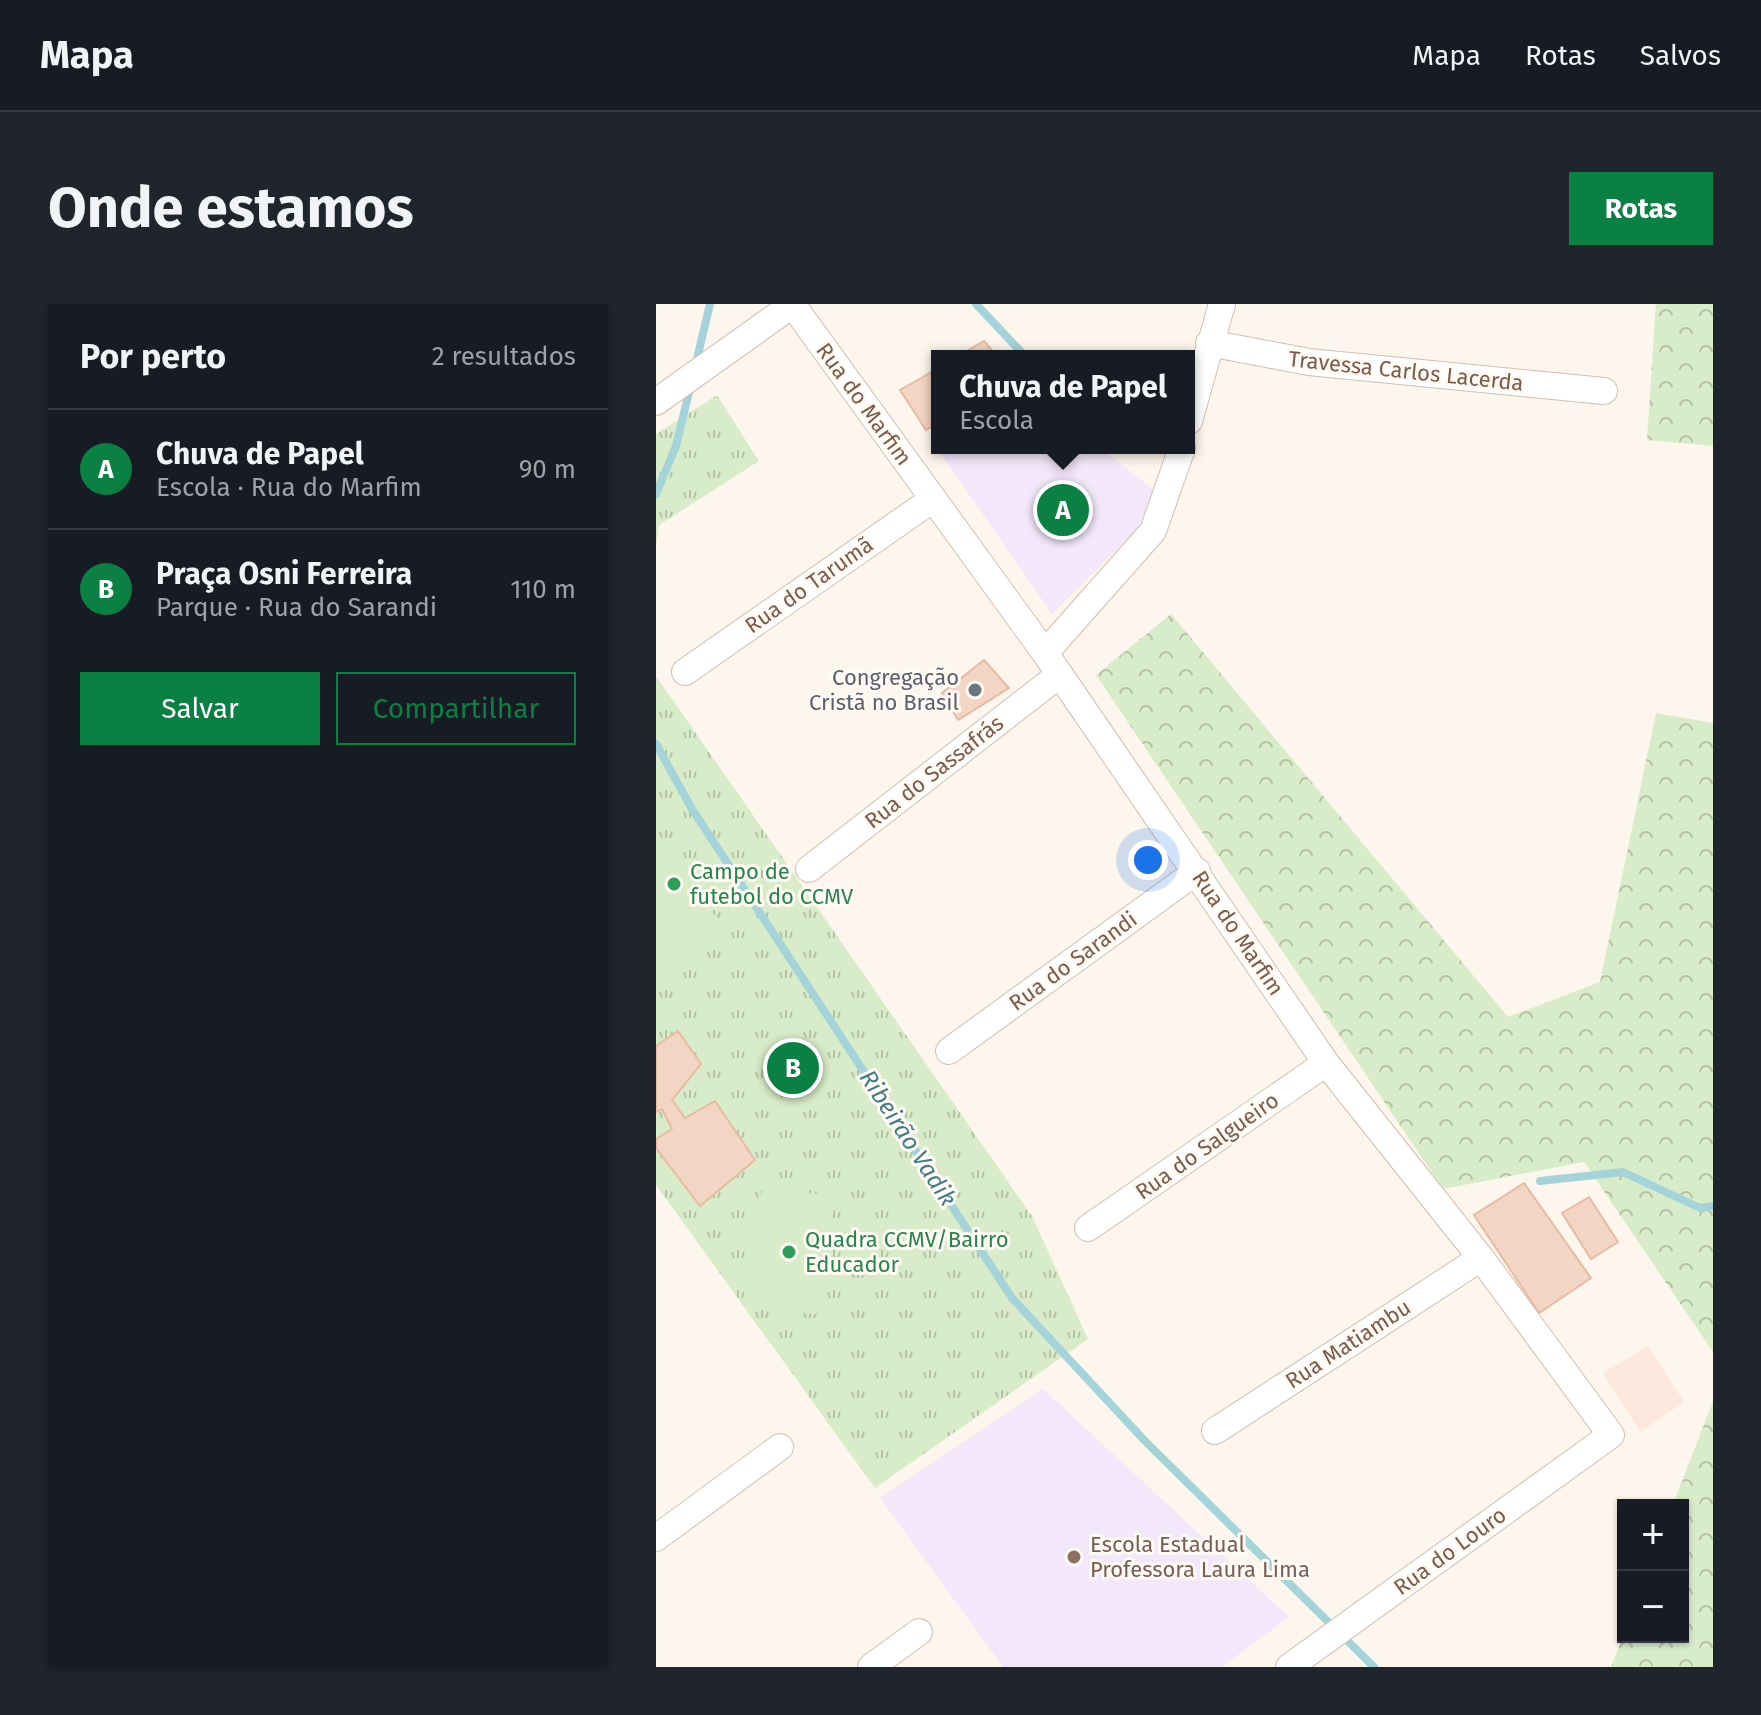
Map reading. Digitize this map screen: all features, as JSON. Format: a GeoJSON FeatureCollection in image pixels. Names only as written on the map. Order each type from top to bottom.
{"type":"FeatureCollection","features":[{"type":"Feature","properties":{"kind":"street"},"geometry":{"type":"LineString","coordinates":[[663,396],[792,304]]}},
{"type":"Feature","properties":{"kind":"street","name":"Rua do Marfim"},"geometry":{"type":"LineString","coordinates":[[792,304],[1052,664],[1326,1063],[1481,1258],[1611,1435]]}},
{"type":"Feature","properties":{"kind":"street"},"geometry":{"type":"LineString","coordinates":[[1195,398],[1222,304]]}},
{"type":"Feature","properties":{"kind":"street","name":"Travessa Carlos Lacerda"},"geometry":{"type":"LineString","coordinates":[[1209,343],[1309,362],[1604,391]]}},
{"type":"Feature","properties":{"kind":"street","name":"Rua do Sassafrás"},"geometry":{"type":"LineString","coordinates":[[809,869],[1052,664],[1153,531],[1180,454]]}},
{"type":"Feature","properties":{"kind":"street","name":"Rua do Tarumã"},"geometry":{"type":"LineString","coordinates":[[685,672],[933,499]]}},
{"type":"Feature","properties":{"kind":"street","name":"Rua do Sarandi"},"geometry":{"type":"LineString","coordinates":[[949,1051],[1197,871]]}},
{"type":"Feature","properties":{"kind":"street","name":"Rua do Salgueiro"},"geometry":{"type":"LineString","coordinates":[[1088,1228],[1326,1063]]}},
{"type":"Feature","properties":{"kind":"street","name":"Rua Matiambu"},"geometry":{"type":"LineString","coordinates":[[1215,1431],[1481,1258]]}},
{"type":"Feature","properties":{"kind":"street","name":"Rua do Louro"},"geometry":{"type":"LineString","coordinates":[[1289,1667],[1611,1435]]}},
{"type":"Feature","properties":{"kind":"street"},"geometry":{"type":"LineString","coordinates":[[656,1538],[780,1447]]}},
{"type":"Feature","properties":{"kind":"street"},"geometry":{"type":"LineString","coordinates":[[871,1667],[919,1632]]}},
{"type":"Feature","properties":{"kind":"shaded area"},"geometry":{"type":"Polygon","coordinates":[[[941,454],[1108,454],[1154,490],[1137,530],[1052,614],[941,454]]]}},
{"type":"Feature","properties":{"kind":"shaded area"},"geometry":{"type":"Polygon","coordinates":[[[1648,1346],[1684,1402],[1640,1432],[1603,1373],[1648,1346]]]}},
{"type":"Feature","properties":{"kind":"shaded area","name":"Escola Estadual Professora Laura Lima"},"geometry":{"type":"Polygon","coordinates":[[[1043,1389],[1289,1617],[1222,1667],[1003,1667],[880,1498],[1043,1389]]]}},
{"type":"Feature","properties":{"kind":"green space"},"geometry":{"type":"Polygon","coordinates":[[[1656,304],[1713,304],[1713,446],[1647,440],[1656,304]]]}},
{"type":"Feature","properties":{"kind":"green space"},"geometry":{"type":"Polygon","coordinates":[[[717,395],[759,461],[659,525],[656,548],[656,434],[717,395]]]}},
{"type":"Feature","properties":{"kind":"green space"},"geometry":{"type":"Polygon","coordinates":[[[1171,614],[1508,1017],[1600,982],[1656,713],[1713,723],[1713,1352],[1584,1162],[1443,1189],[1096,675],[1171,614]]]}},
{"type":"Feature","properties":{"kind":"green space"},"geometry":{"type":"Polygon","coordinates":[[[656,676],[1032,1216],[1088,1339],[875,1488],[656,1185],[656,676]]]}},
{"type":"Feature","properties":{"kind":"green space","name":"Campo de futebol do CCMV"},"geometry":{"type":"Polygon","coordinates":[[[656,834],[729,935],[656,987],[656,834]]]}},
{"type":"Feature","properties":{"kind":"green space","name":"Quadra CCMV/Bairro Educador"},"geometry":{"type":"Polygon","coordinates":[[[763,1186],[836,1197],[816,1314],[742,1306],[763,1186]]]}},
{"type":"Feature","properties":{"kind":"green space"},"geometry":{"type":"Polygon","coordinates":[[[1713,1401],[1713,1667],[1611,1667],[1620,1643],[1689,1643],[1689,1499],[1675,1499],[1713,1401]]]}},
{"type":"Feature","properties":{"kind":"building"},"geometry":{"type":"Polygon","coordinates":[[[984,341],[992,350],[968,350],[984,341]]]}},
{"type":"Feature","properties":{"kind":"building"},"geometry":{"type":"Polygon","coordinates":[[[931,372],[931,427],[926,430],[900,390],[931,372]]]}},
{"type":"Feature","properties":{"kind":"building","name":"Congregação Cristã no Brasil"},"geometry":{"type":"Polygon","coordinates":[[[984,660],[1009,688],[958,720],[942,693],[984,660]]]}},
{"type":"Feature","properties":{"kind":"building"},"geometry":{"type":"Polygon","coordinates":[[[678,1031],[701,1064],[672,1100],[685,1118],[715,1101],[755,1160],[700,1206],[656,1148],[656,1139],[672,1129],[662,1109],[656,1112],[656,1046],[678,1031]]]}},
{"type":"Feature","properties":{"kind":"building"},"geometry":{"type":"Polygon","coordinates":[[[1524,1183],[1591,1278],[1539,1313],[1474,1215],[1524,1183]]]}},
{"type":"Feature","properties":{"kind":"building"},"geometry":{"type":"Polygon","coordinates":[[[1589,1197],[1618,1242],[1591,1259],[1562,1213],[1589,1197]]]}},
{"type":"Feature","properties":{"kind":"waterway","name":"Ribeirão Vadik"},"geometry":{"type":"LineString","coordinates":[[695,367],[710,304]]}},
{"type":"Feature","properties":{"kind":"waterway"},"geometry":{"type":"LineString","coordinates":[[976,304],[1019,350]]}},
{"type":"Feature","properties":{"kind":"waterway","name":"Ribeirão Vadik"},"geometry":{"type":"LineString","coordinates":[[656,494],[676,446],[691,384]]}},
{"type":"Feature","properties":{"kind":"waterway","name":"Ribeirão Vadik"},"geometry":{"type":"LineString","coordinates":[[656,744],[692,809],[1012,1298],[1145,1441],[1374,1667]]}},
{"type":"Feature","properties":{"kind":"waterway"},"geometry":{"type":"LineString","coordinates":[[1540,1181],[1623,1172],[1700,1208],[1713,1206]]}},
{"type":"Feature","properties":{"kind":"place","name":"Chuva de Papel"},"geometry":{"type":"Point","coordinates":[1063,510]}},
{"type":"Feature","properties":{"kind":"place","name":"Congregação Cristã no Brasil"},"geometry":{"type":"Point","coordinates":[975,690]}},
{"type":"Feature","properties":{"kind":"place","name":"Campo de futebol do CCMV"},"geometry":{"type":"Point","coordinates":[674,884]}},
{"type":"Feature","properties":{"kind":"place","name":"Praça Osni Ferreira"},"geometry":{"type":"Point","coordinates":[793,1068]}},
{"type":"Feature","properties":{"kind":"place","name":"Quadra CCMV/Bairro Educador"},"geometry":{"type":"Point","coordinates":[789,1252]}},
{"type":"Feature","properties":{"kind":"place","name":"Escola Estadual Professora Laura Lima"},"geometry":{"type":"Point","coordinates":[1074,1557]}}]}
